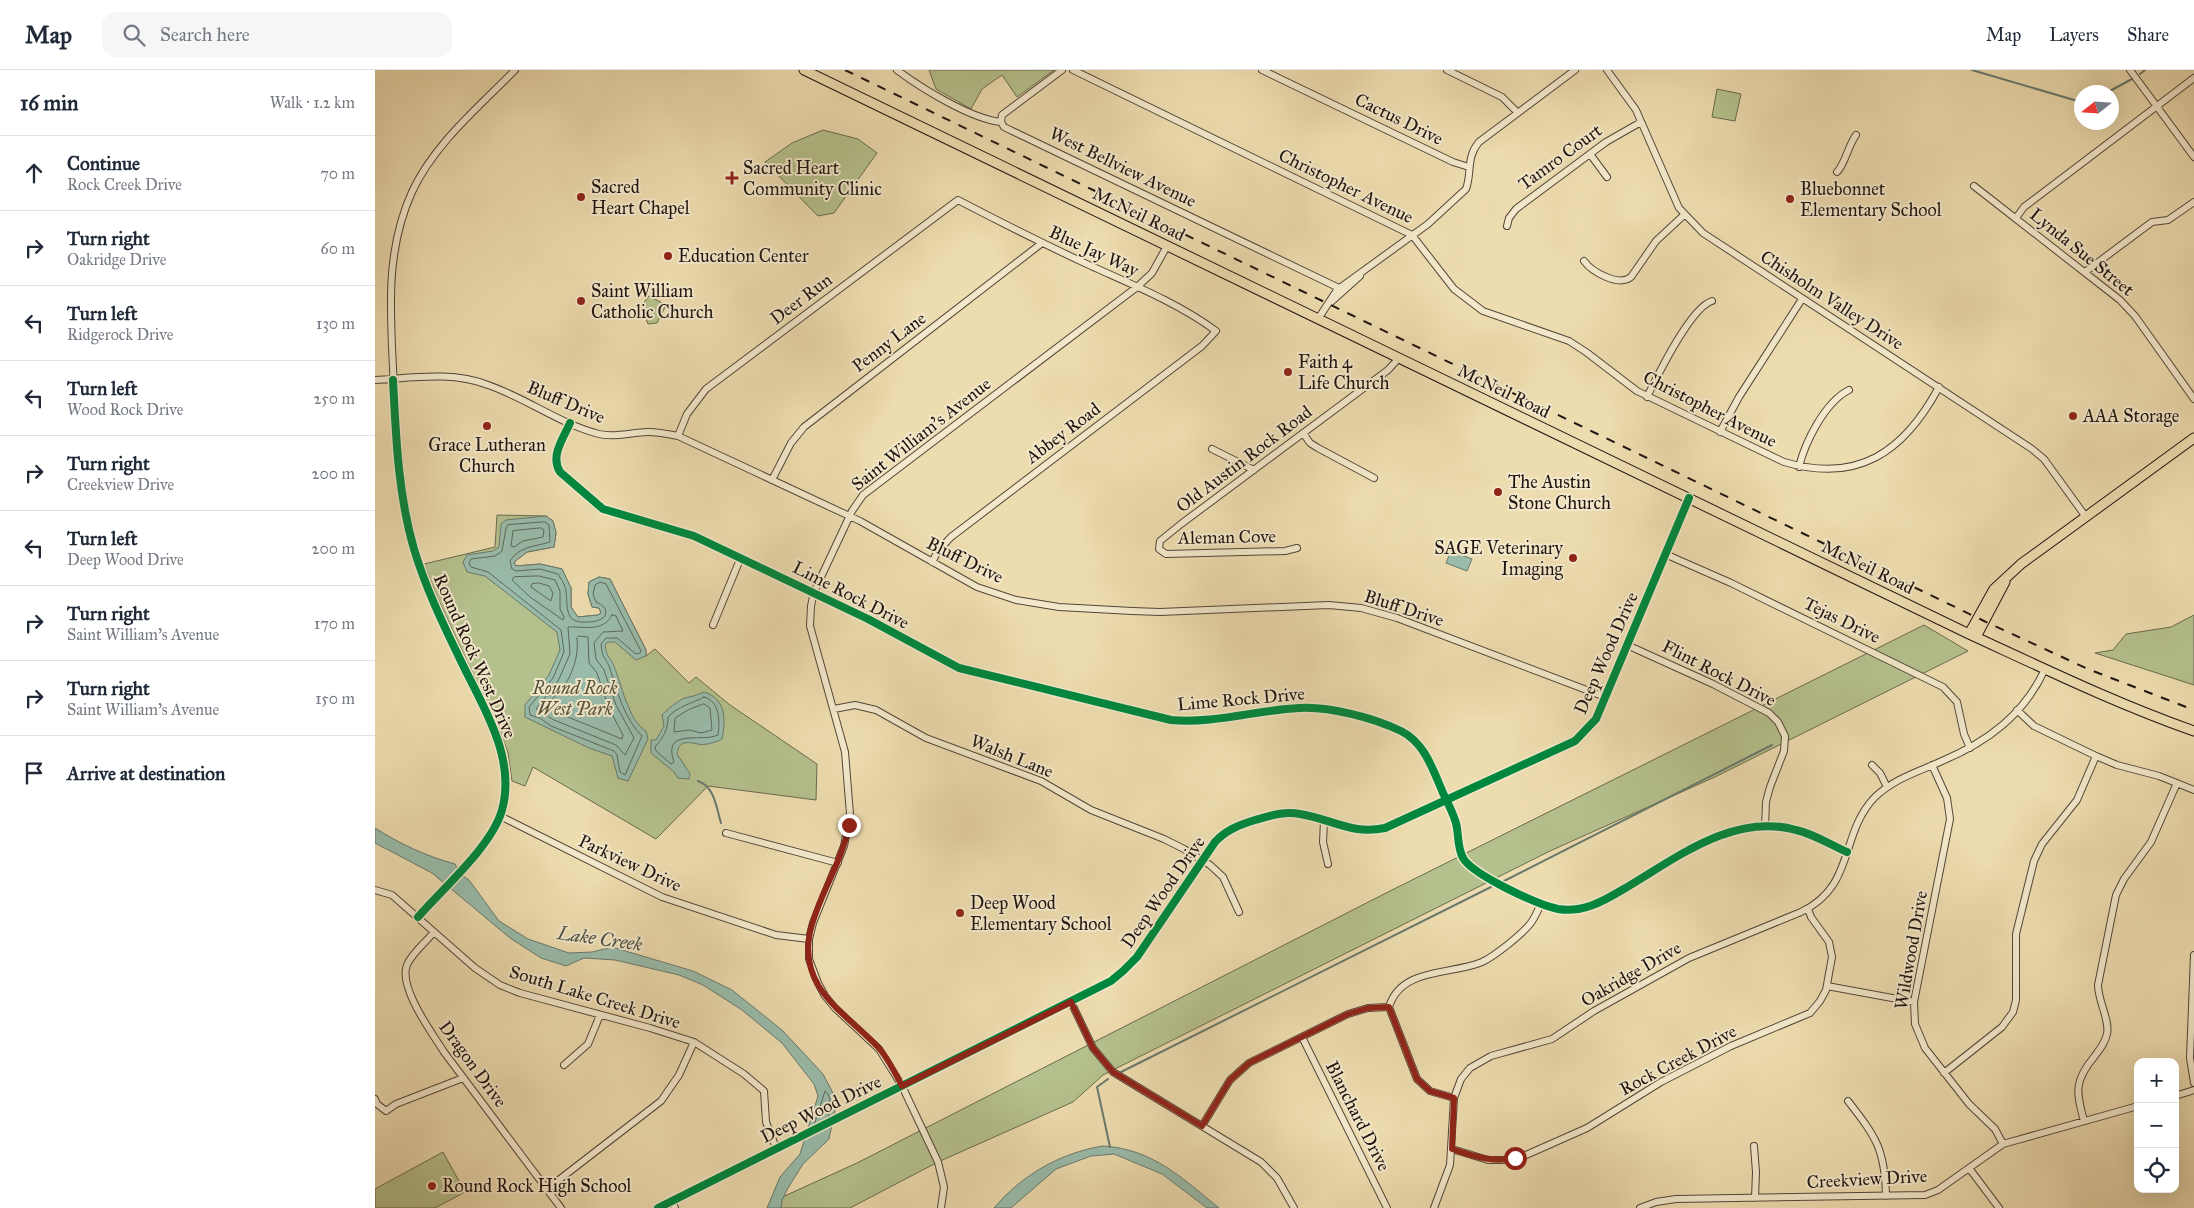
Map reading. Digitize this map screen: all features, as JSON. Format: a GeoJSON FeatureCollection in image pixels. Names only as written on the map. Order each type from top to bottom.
{"type":"FeatureCollection","features":[{"type":"Feature","properties":{"kind":"main road","name":"McNeil Road"},"geometry":{"type":"LineString","coordinates":[[804,70],[1972,635],[2045,669],[2166,721],[2194,731]]}},
{"type":"Feature","properties":{"kind":"main road"},"geometry":{"type":"LineString","coordinates":[[1972,635],[2010,574],[2033,555],[2194,438]]}},
{"type":"Feature","properties":{"kind":"street","name":"Round Rock West Drive"},"geometry":{"type":"LineString","coordinates":[[418,916],[466,864],[491,833],[500,816],[506,791],[506,774],[496,735],[435,606],[421,570],[407,521],[397,458],[390,278],[395,242],[406,205],[413,190],[430,162],[515,70]]}},
{"type":"Feature","properties":{"kind":"street","name":"West Bellview Avenue"},"geometry":{"type":"LineString","coordinates":[[897,70],[913,82],[968,112],[985,120],[1001,122],[1004,128],[1339,288]]}},
{"type":"Feature","properties":{"kind":"street"},"geometry":{"type":"LineString","coordinates":[[1001,122],[1002,115],[1063,70]]}},
{"type":"Feature","properties":{"kind":"street","name":"Christopher Avenue"},"geometry":{"type":"LineString","coordinates":[[1073,70],[1412,235],[1455,289],[1474,306],[1492,316],[1569,341],[1647,397],[1783,462],[1799,467],[1836,470],[1857,466],[1881,455],[1899,443],[1913,427],[1939,388]]}},
{"type":"Feature","properties":{"kind":"street","name":"Cactus Drive"},"geometry":{"type":"LineString","coordinates":[[1263,70],[1453,162],[1469,167]]}},
{"type":"Feature","properties":{"kind":"street"},"geometry":{"type":"LineString","coordinates":[[1447,70],[1502,97],[1518,114]]}},
{"type":"Feature","properties":{"kind":"street"},"geometry":{"type":"LineString","coordinates":[[1318,319],[1331,297],[1339,288],[1362,273],[1443,211],[1466,189],[1471,155],[1479,142],[1575,70]]}},
{"type":"Feature","properties":{"kind":"street","name":"Chisholm Valley Drive"},"geometry":{"type":"LineString","coordinates":[[1607,70],[1631,102],[1674,199],[1684,215],[1711,240],[2020,440],[2043,459],[2085,517]]}},
{"type":"Feature","properties":{"kind":"street"},"geometry":{"type":"LineString","coordinates":[[2130,70],[2194,157]]}},
{"type":"Feature","properties":{"kind":"street"},"geometry":{"type":"LineString","coordinates":[[2016,218],[2024,207],[2194,78]]}},
{"type":"Feature","properties":{"kind":"street","name":"Tamro Court"},"geometry":{"type":"LineString","coordinates":[[1507,226],[1509,218],[1516,209],[1614,136],[1641,122]]}},
{"type":"Feature","properties":{"kind":"street"},"geometry":{"type":"LineString","coordinates":[[1837,172],[1842,168],[1849,145],[1856,135]]}},
{"type":"Feature","properties":{"kind":"street"},"geometry":{"type":"LineString","coordinates":[[1590,154],[1607,177]]}},
{"type":"Feature","properties":{"kind":"street","name":"Lynda Sue Street"},"geometry":{"type":"LineString","coordinates":[[1975,186],[2128,308],[2194,400]]}},
{"type":"Feature","properties":{"kind":"street","name":"Blue Jay Way"},"geometry":{"type":"LineString","coordinates":[[958,200],[1042,243],[1137,287],[1200,319],[1216,331]]}},
{"type":"Feature","properties":{"kind":"street","name":"Deer Run"},"geometry":{"type":"LineString","coordinates":[[678,436],[687,414],[706,389],[958,200]]}},
{"type":"Feature","properties":{"kind":"street"},"geometry":{"type":"LineString","coordinates":[[2085,272],[2151,222],[2168,220],[2194,202]]}},
{"type":"Feature","properties":{"kind":"street"},"geometry":{"type":"LineString","coordinates":[[1584,261],[1593,270],[1619,281],[1625,281],[1631,277],[1656,242],[1684,215]]}},
{"type":"Feature","properties":{"kind":"street","name":"Penny Lane"},"geometry":{"type":"LineString","coordinates":[[772,480],[791,443],[804,427],[1042,243]]}},
{"type":"Feature","properties":{"kind":"street","name":"Saint William's Avenue"},"geometry":{"type":"LineString","coordinates":[[941,1208],[944,1194],[941,1170],[902,1086],[879,1049],[835,1008],[825,996],[811,964],[809,939],[847,836],[850,814],[845,752],[810,626],[811,606],[815,592],[849,516],[857,502],[869,488],[1137,287],[1152,273],[1167,246]]}},
{"type":"Feature","properties":{"kind":"street"},"geometry":{"type":"LineString","coordinates":[[1328,304],[1362,273]]}},
{"type":"Feature","properties":{"kind":"street"},"geometry":{"type":"LineString","coordinates":[[1318,278],[1329,288],[1331,297]]}},
{"type":"Feature","properties":{"kind":"street"},"geometry":{"type":"LineString","coordinates":[[1720,432],[1739,397],[1803,299]]}},
{"type":"Feature","properties":{"kind":"street"},"geometry":{"type":"LineString","coordinates":[[1647,397],[1670,354],[1698,309],[1711,301]]}},
{"type":"Feature","properties":{"kind":"street","name":"Abbey Road"},"geometry":{"type":"LineString","coordinates":[[932,562],[938,551],[951,537],[1202,346],[1216,331]]}},
{"type":"Feature","properties":{"kind":"street","name":"Old Austin Rock Road"},"geometry":{"type":"LineString","coordinates":[[1159,549],[1160,541],[1388,370],[1399,358]]}},
{"type":"Feature","properties":{"kind":"street","name":"Bluff Drive"},"geometry":{"type":"LineString","coordinates":[[375,380],[442,376],[477,381],[510,394],[569,423],[609,435],[652,432],[678,436],[849,516],[963,580],[1016,600],[1059,607],[1160,612],[1307,605],[1361,608],[1397,618],[1605,697]]}},
{"type":"Feature","properties":{"kind":"street"},"geometry":{"type":"LineString","coordinates":[[1799,467],[1810,437],[1835,400],[1849,390]]}},
{"type":"Feature","properties":{"kind":"street","name":"Lime Rock Drive"},"geometry":{"type":"LineString","coordinates":[[569,423],[556,453],[555,462],[560,472],[595,504],[612,513],[680,530],[815,592],[959,668],[1166,720],[1193,721],[1292,709],[1317,708],[1344,712],[1399,730],[1411,737],[1424,751],[1456,823],[1462,856],[1467,863],[1478,874],[1541,903],[1568,910],[1594,906],[1702,843],[1737,830],[1765,827],[1796,830],[1847,852]]}},
{"type":"Feature","properties":{"kind":"street"},"geometry":{"type":"LineString","coordinates":[[1303,433],[1318,448],[1374,478]]}},
{"type":"Feature","properties":{"kind":"street"},"geometry":{"type":"LineString","coordinates":[[1212,449],[1254,470]]}},
{"type":"Feature","properties":{"kind":"street","name":"Deep Wood Drive"},"geometry":{"type":"LineString","coordinates":[[658,1208],[1111,981],[1130,964],[1221,835],[1247,822],[1289,813],[1308,816],[1356,830],[1385,828],[1575,741],[1596,719],[1689,498]]}},
{"type":"Feature","properties":{"kind":"street","name":"Aleman Cove"},"geometry":{"type":"LineString","coordinates":[[1159,549],[1166,554],[1285,551],[1297,548]]}},
{"type":"Feature","properties":{"kind":"street","name":"Tejas Drive"},"geometry":{"type":"LineString","coordinates":[[1665,554],[1731,583],[1943,687],[1957,702],[1963,734],[1970,748]]}},
{"type":"Feature","properties":{"kind":"street"},"geometry":{"type":"LineString","coordinates":[[713,625],[741,558]]}},
{"type":"Feature","properties":{"kind":"street","name":"Flint Rock Drive"},"geometry":{"type":"LineString","coordinates":[[1627,645],[1713,684],[1769,713],[1778,722],[1785,736],[1784,752],[1766,802],[1765,827]]}},
{"type":"Feature","properties":{"kind":"street","name":"Oakridge Drive"},"geometry":{"type":"LineString","coordinates":[[1434,1208],[1447,1175],[1452,1149],[1454,1098],[1458,1086],[1467,1072],[1483,1059],[1553,1039],[1594,1011],[1689,958],[1808,909],[1823,897],[1834,884],[1842,869],[1854,832],[1863,813],[1887,787],[1904,776],[1970,748],[1993,734],[2034,691],[2045,669]]}},
{"type":"Feature","properties":{"kind":"street","name":"Walsh Lane"},"geometry":{"type":"LineString","coordinates":[[834,709],[855,705],[877,710],[926,738],[1041,782],[1091,810],[1164,839],[1202,860],[1223,877],[1239,912]]}},
{"type":"Feature","properties":{"kind":"street"},"geometry":{"type":"LineString","coordinates":[[2017,710],[2034,726],[2096,756],[2117,765],[2194,790]]}},
{"type":"Feature","properties":{"kind":"street"},"geometry":{"type":"LineString","coordinates":[[1944,1073],[2002,1027],[2013,1012],[2016,995],[2016,934],[2034,861],[2042,844],[2077,800],[2096,756]]}},
{"type":"Feature","properties":{"kind":"street"},"geometry":{"type":"LineString","coordinates":[[1872,765],[1880,773],[1887,787]]}},
{"type":"Feature","properties":{"kind":"street","name":"Wildwood Drive"},"geometry":{"type":"LineString","coordinates":[[1932,765],[1947,798],[1950,824],[1914,1002],[1914,1019],[1918,1034],[1925,1048],[1969,1104],[1995,1129],[2003,1144]]}},
{"type":"Feature","properties":{"kind":"street"},"geometry":{"type":"LineString","coordinates":[[2085,1120],[2078,1098],[2078,1083],[2088,1064],[2102,1046],[2108,1028],[2098,996],[2098,985],[2113,906],[2124,879],[2137,864],[2151,842],[2177,783]]}},
{"type":"Feature","properties":{"kind":"street","name":"Parkview Drive"},"geometry":{"type":"LineString","coordinates":[[500,816],[662,897],[776,935],[809,939]]}},
{"type":"Feature","properties":{"kind":"street"},"geometry":{"type":"LineString","coordinates":[[1323,821],[1323,842],[1328,864]]}},
{"type":"Feature","properties":{"kind":"street"},"geometry":{"type":"LineString","coordinates":[[726,833],[838,863]]}},
{"type":"Feature","properties":{"kind":"street","name":"South Lake Creek Drive"},"geometry":{"type":"LineString","coordinates":[[375,890],[392,895],[475,968],[509,990],[694,1042],[760,1086],[764,1091],[766,1122],[775,1148]]}},
{"type":"Feature","properties":{"kind":"street"},"geometry":{"type":"LineString","coordinates":[[1389,1007],[1397,993],[1418,978],[1472,965],[1486,959],[1526,929],[1541,903]]}},
{"type":"Feature","properties":{"kind":"street","name":"Rock Creek Drive"},"geometry":{"type":"LineString","coordinates":[[1452,1149],[1488,1160],[1505,1160],[1526,1155],[1587,1128],[1661,1082],[1731,1046],[1803,1018],[1820,1001],[1827,986],[1832,960],[1832,949],[1811,918],[1808,909]]}},
{"type":"Feature","properties":{"kind":"street","name":"Dragon Drive"},"geometry":{"type":"LineString","coordinates":[[434,932],[407,964],[405,981],[427,1026],[463,1078],[561,1208]]}},
{"type":"Feature","properties":{"kind":"street"},"geometry":{"type":"LineString","coordinates":[[2194,956],[2191,1068],[2194,1083]]}},
{"type":"Feature","properties":{"kind":"street"},"geometry":{"type":"LineString","coordinates":[[1827,986],[1914,1002]]}},
{"type":"Feature","properties":{"kind":"street"},"geometry":{"type":"LineString","coordinates":[[1071,1002],[1093,1048],[1113,1072],[1268,1168],[1277,1178],[1294,1208]]}},
{"type":"Feature","properties":{"kind":"street"},"geometry":{"type":"LineString","coordinates":[[1202,1126],[1223,1090],[1239,1070],[1261,1056],[1358,1010],[1389,1007]]}},
{"type":"Feature","properties":{"kind":"street"},"geometry":{"type":"LineString","coordinates":[[1389,1007],[1417,1079],[1430,1091],[1454,1098]]}},
{"type":"Feature","properties":{"kind":"street"},"geometry":{"type":"LineString","coordinates":[[564,1065],[588,1044],[600,1015]]}},
{"type":"Feature","properties":{"kind":"street","name":"Blanchard Drive"},"geometry":{"type":"LineString","coordinates":[[1302,1037],[1387,1208]]}},
{"type":"Feature","properties":{"kind":"street"},"geometry":{"type":"LineString","coordinates":[[547,1189],[661,1101],[679,1075],[694,1042]]}},
{"type":"Feature","properties":{"kind":"street"},"geometry":{"type":"LineString","coordinates":[[375,1100],[386,1111],[396,1104],[463,1078]]}},
{"type":"Feature","properties":{"kind":"street"},"geometry":{"type":"LineString","coordinates":[[2179,1095],[2194,1090]]}},
{"type":"Feature","properties":{"kind":"street"},"geometry":{"type":"LineString","coordinates":[[1848,1101],[1881,1150],[1886,1196]]}},
{"type":"Feature","properties":{"kind":"street","name":"Creekview Drive"},"geometry":{"type":"LineString","coordinates":[[1639,1208],[1656,1202],[1675,1199],[1886,1196],[1931,1193],[2003,1144],[2134,1107]]}},
{"type":"Feature","properties":{"kind":"street"},"geometry":{"type":"LineString","coordinates":[[1754,1146],[1755,1198]]}},
{"type":"Feature","properties":{"kind":"street"},"geometry":{"type":"LineString","coordinates":[[1969,1168],[1999,1208]]}},
{"type":"Feature","properties":{"kind":"street"},"geometry":{"type":"LineString","coordinates":[[671,1200],[675,1208]]}},
{"type":"Feature","properties":{"kind":"green space"},"geometry":{"type":"Polygon","coordinates":[[[929,70],[1054,70],[1017,97],[1002,75],[982,89],[971,109],[936,89],[929,70]]]}},
{"type":"Feature","properties":{"kind":"green space"},"geometry":{"type":"Polygon","coordinates":[[[1717,89],[1741,94],[1735,121],[1712,117],[1717,89]]]}},
{"type":"Feature","properties":{"kind":"green space"},"geometry":{"type":"Polygon","coordinates":[[[823,130],[858,139],[877,153],[834,213],[818,216],[765,162],[792,143],[823,130]]]}},
{"type":"Feature","properties":{"kind":"green space"},"geometry":{"type":"Polygon","coordinates":[[[649,296],[666,305],[657,323],[648,324],[641,306],[649,296]]]}},
{"type":"Feature","properties":{"kind":"green space","name":"Round Rock West Park"},"geometry":{"type":"Polygon","coordinates":[[[497,515],[546,516],[553,521],[556,533],[554,547],[527,552],[514,562],[516,566],[540,564],[562,569],[571,588],[571,607],[578,617],[601,613],[599,608],[592,607],[588,594],[589,582],[599,577],[610,579],[646,650],[646,656],[655,649],[689,683],[696,677],[730,705],[817,764],[816,800],[708,786],[656,839],[533,767],[525,786],[512,781],[508,753],[501,734],[438,599],[424,564],[495,547],[497,515]]]}},
{"type":"Feature","properties":{"kind":"green space"},"geometry":{"type":"Polygon","coordinates":[[[2194,615],[2194,685],[2095,653],[2113,650],[2126,634],[2171,627],[2194,615]]]}},
{"type":"Feature","properties":{"kind":"green space"},"geometry":{"type":"Polygon","coordinates":[[[1924,625],[1968,651],[1715,777],[1550,851],[1103,1075],[1073,1102],[938,1162],[850,1208],[780,1208],[778,1199],[857,1163],[1390,891],[1924,625]]]}},
{"type":"Feature","properties":{"kind":"green space"},"geometry":{"type":"Polygon","coordinates":[[[443,1152],[465,1192],[435,1208],[375,1208],[375,1189],[443,1152]]]}},
{"type":"Feature","properties":{"kind":"water"},"geometry":{"type":"Polygon","coordinates":[[[546,516],[553,521],[556,533],[554,547],[527,552],[514,562],[516,566],[540,564],[562,569],[571,588],[571,607],[578,617],[601,613],[599,608],[592,607],[588,594],[589,582],[599,577],[610,579],[646,650],[646,656],[636,660],[615,642],[608,642],[605,645],[630,711],[640,726],[646,731],[648,739],[628,781],[618,778],[612,756],[589,748],[525,717],[525,705],[549,675],[560,650],[557,632],[485,576],[467,572],[463,562],[467,555],[493,551],[499,547],[501,524],[506,520],[546,516]]]}},
{"type":"Feature","properties":{"kind":"water"},"geometry":{"type":"Polygon","coordinates":[[[1451,551],[1472,559],[1467,571],[1446,563],[1451,551]]]}},
{"type":"Feature","properties":{"kind":"water"},"geometry":{"type":"Polygon","coordinates":[[[704,692],[717,699],[723,711],[722,739],[707,744],[682,744],[677,754],[690,774],[689,779],[678,778],[674,772],[651,753],[651,740],[656,740],[664,726],[662,715],[667,710],[682,699],[704,692]]]}},
{"type":"Feature","properties":{"kind":"water"},"geometry":{"type":"Polygon","coordinates":[[[375,828],[413,849],[455,864],[460,874],[469,880],[499,921],[528,939],[569,953],[592,952],[612,947],[693,971],[732,990],[782,1030],[823,1074],[834,1095],[836,1106],[829,1139],[803,1164],[782,1200],[781,1208],[767,1208],[780,1177],[800,1154],[818,1096],[814,1084],[782,1043],[742,1010],[703,985],[679,975],[615,960],[584,958],[566,966],[541,958],[510,938],[432,873],[375,843],[375,828]]]}},
{"type":"Feature","properties":{"kind":"water"},"geometry":{"type":"Polygon","coordinates":[[[1103,1146],[1121,1148],[1152,1159],[1179,1176],[1219,1208],[1207,1208],[1162,1174],[1114,1154],[1091,1156],[1056,1169],[1011,1208],[994,1208],[1017,1185],[1043,1167],[1072,1154],[1103,1146]]]}},
{"type":"Feature","properties":{"kind":"waterway"},"geometry":{"type":"LineString","coordinates":[[1972,70],[2074,100]]}},
{"type":"Feature","properties":{"kind":"waterway"},"geometry":{"type":"LineString","coordinates":[[2140,74],[2145,70]]}},
{"type":"Feature","properties":{"kind":"waterway"},"geometry":{"type":"LineString","coordinates":[[2119,86],[2132,79]]}},
{"type":"Feature","properties":{"kind":"waterway"},"geometry":{"type":"LineString","coordinates":[[1504,881],[1772,745]]}},
{"type":"Feature","properties":{"kind":"waterway"},"geometry":{"type":"LineString","coordinates":[[698,781],[704,784],[711,793],[721,823]]}},
{"type":"Feature","properties":{"kind":"waterway"},"geometry":{"type":"LineString","coordinates":[[1121,1072],[1491,887]]}},
{"type":"Feature","properties":{"kind":"waterway"},"geometry":{"type":"LineString","coordinates":[[1108,1079],[1097,1087],[1110,1147]]}},
{"type":"Feature","properties":{"kind":"railway"},"geometry":{"type":"LineString","coordinates":[[845,70],[1984,621],[2088,669],[2194,710]]}},
{"type":"Feature","properties":{"kind":"cycle path"},"geometry":{"type":"LineString","coordinates":[[393,380],[401,486],[414,549],[423,577],[440,617],[494,731],[501,750],[505,770],[505,790],[502,810],[497,824],[478,852],[418,917]]}},
{"type":"Feature","properties":{"kind":"cycle path"},"geometry":{"type":"LineString","coordinates":[[570,423],[557,454],[557,466],[560,472],[603,509],[694,536],[868,619],[959,668],[1171,720],[1203,720],[1283,709],[1311,708],[1351,714],[1401,731],[1416,743],[1432,766],[1455,819],[1463,858],[1479,873],[1492,881],[1522,896],[1549,906],[1567,910],[1591,906],[1705,842],[1727,833],[1749,828],[1772,826],[1796,830],[1847,852]]}},
{"type":"Feature","properties":{"kind":"cycle path"},"geometry":{"type":"LineString","coordinates":[[658,1208],[1111,981],[1137,957],[1215,842],[1233,828],[1266,817],[1288,813],[1311,816],[1352,828],[1373,830],[1385,828],[1575,741],[1596,719],[1689,498]]}},
{"type":"Feature","properties":{"kind":"place","name":"Sacred Heart Community Clinic"},"geometry":{"type":"Point","coordinates":[732,178]}},
{"type":"Feature","properties":{"kind":"place","name":"Sacred Heart Chapel"},"geometry":{"type":"Point","coordinates":[581,197]}},
{"type":"Feature","properties":{"kind":"place","name":"Bluebonnet Elementary School"},"geometry":{"type":"Point","coordinates":[1790,199]}},
{"type":"Feature","properties":{"kind":"place","name":"Education Center"},"geometry":{"type":"Point","coordinates":[668,256]}},
{"type":"Feature","properties":{"kind":"place","name":"Saint William Catholic Church"},"geometry":{"type":"Point","coordinates":[581,301]}},
{"type":"Feature","properties":{"kind":"place","name":"Faith 4 Life Church"},"geometry":{"type":"Point","coordinates":[1288,372]}},
{"type":"Feature","properties":{"kind":"place","name":"AAA Storage"},"geometry":{"type":"Point","coordinates":[2073,416]}},
{"type":"Feature","properties":{"kind":"place","name":"Grace Lutheran Church"},"geometry":{"type":"Point","coordinates":[487,426]}},
{"type":"Feature","properties":{"kind":"place","name":"The Austin Stone Church"},"geometry":{"type":"Point","coordinates":[1498,492]}},
{"type":"Feature","properties":{"kind":"place","name":"SAGE Veterinary Imaging"},"geometry":{"type":"Point","coordinates":[1573,558]}},
{"type":"Feature","properties":{"kind":"place","name":"Deep Wood Elementary School"},"geometry":{"type":"Point","coordinates":[960,913]}},
{"type":"Feature","properties":{"kind":"place","name":"Round Rock High School"},"geometry":{"type":"Point","coordinates":[432,1186]}},
{"type":"Feature","properties":{"kind":"route"},"geometry":{"type":"LineString","coordinates":[[849,825],[838,863],[810,933],[809,959],[818,983],[831,1005],[879,1049],[902,1086],[1071,1002],[1093,1048],[1113,1072],[1202,1126],[1230,1080],[1249,1063],[1358,1010],[1389,1007],[1413,1072],[1422,1086],[1436,1094],[1454,1098],[1452,1149],[1488,1160],[1515,1158]]}},
{"type":"Feature","properties":{"kind":"water label","name":"Lake Creek"},"geometry":{"type":"Point","coordinates":[600,938]}}]}
